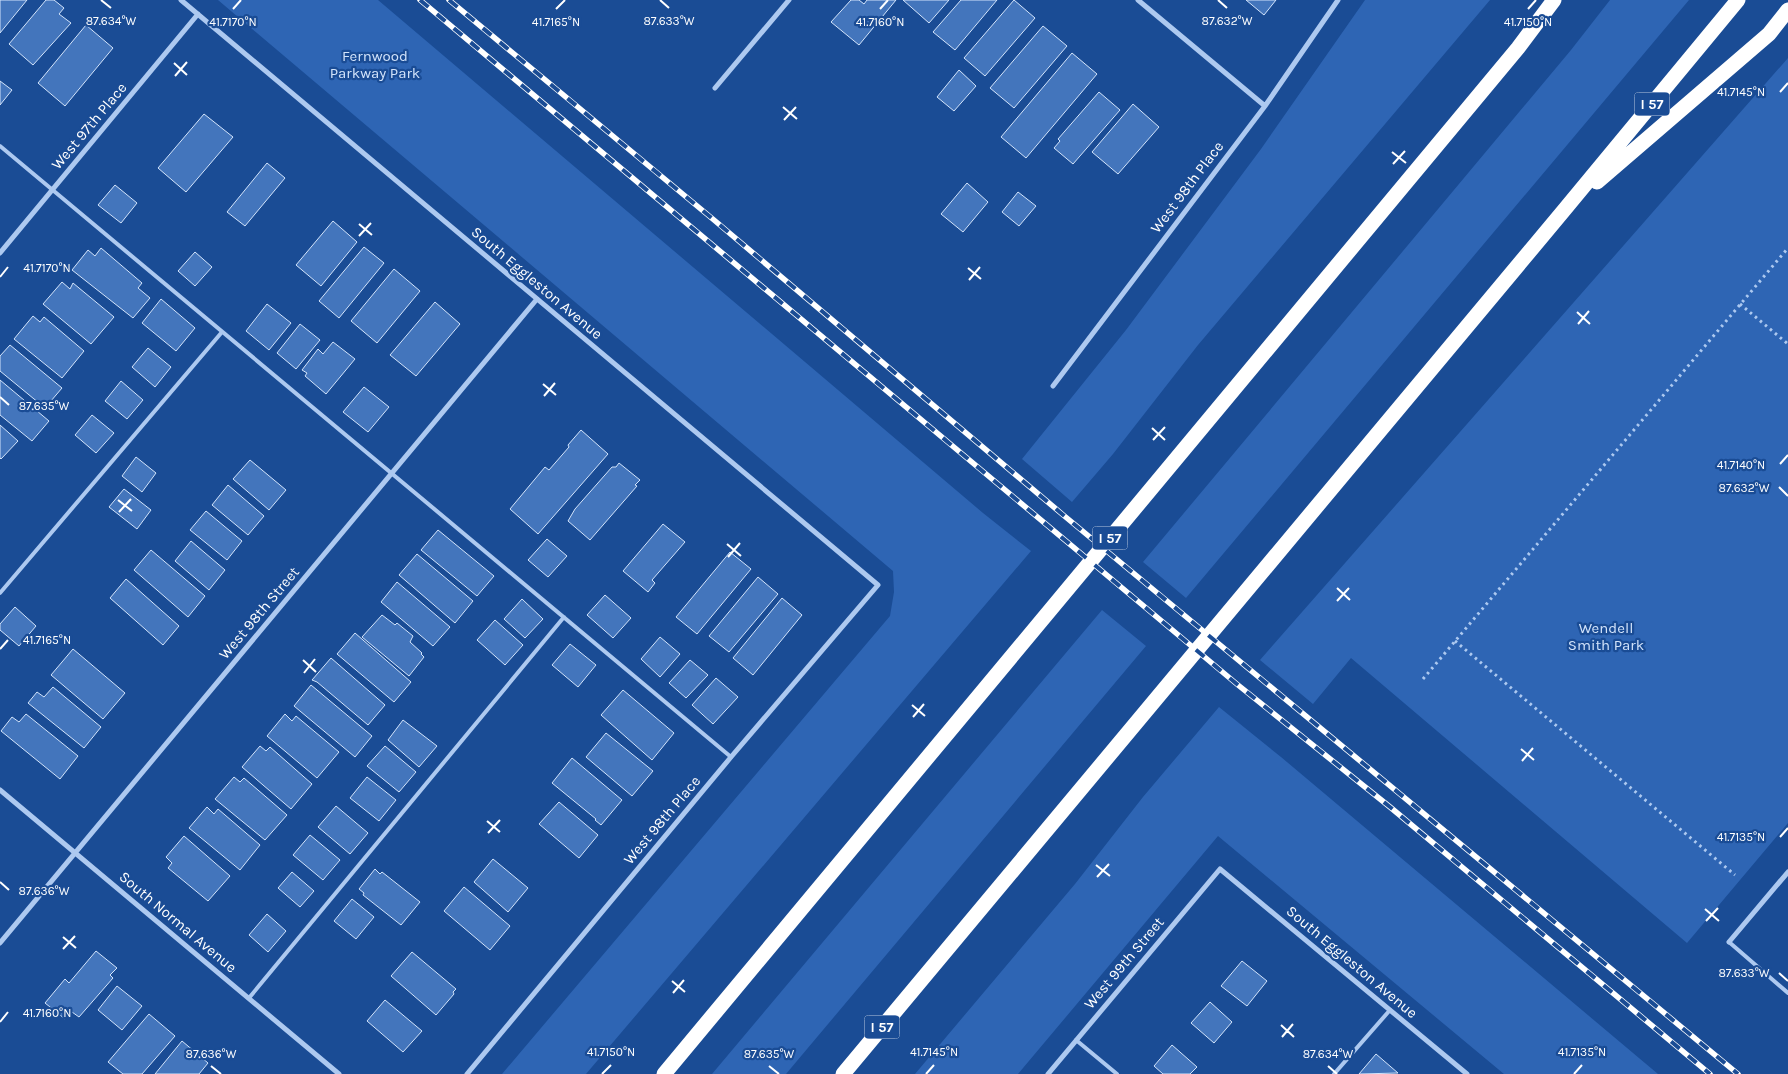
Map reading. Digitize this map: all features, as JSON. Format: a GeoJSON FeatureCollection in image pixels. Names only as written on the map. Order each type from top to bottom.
{"type":"FeatureCollection","features":[{"type":"Feature","properties":{"kind":"highway","name":"I 57"},"geometry":{"type":"LineString","coordinates":[[664,1074],[1512,56],[1554,0]]}},
{"type":"Feature","properties":{"kind":"highway","name":"I 57"},"geometry":{"type":"LineString","coordinates":[[843,1074],[1738,0]]}},
{"type":"Feature","properties":{"kind":"highway"},"geometry":{"type":"LineString","coordinates":[[1565,209],[1769,34],[1788,10]]}},
{"type":"Feature","properties":{"kind":"street","name":"South Eggleston Avenue"},"geometry":{"type":"LineString","coordinates":[[181,0],[878,585]]}},
{"type":"Feature","properties":{"kind":"street"},"geometry":{"type":"LineString","coordinates":[[715,88],[789,0]]}},
{"type":"Feature","properties":{"kind":"street"},"geometry":{"type":"LineString","coordinates":[[1138,0],[1265,106]]}},
{"type":"Feature","properties":{"kind":"street","name":"West 98th Place"},"geometry":{"type":"LineString","coordinates":[[1053,386],[1265,106],[1338,0]]}},
{"type":"Feature","properties":{"kind":"street","name":"West 97th Place"},"geometry":{"type":"LineString","coordinates":[[0,253],[198,14]]}},
{"type":"Feature","properties":{"kind":"street","name":"West 98th Street"},"geometry":{"type":"LineString","coordinates":[[0,943],[537,299]]}},
{"type":"Feature","properties":{"kind":"street","name":"West 98th Place"},"geometry":{"type":"LineString","coordinates":[[467,1074],[731,757],[878,585]]}},
{"type":"Feature","properties":{"kind":"street","name":"South Normal Avenue"},"geometry":{"type":"LineString","coordinates":[[0,790],[339,1074]]}},
{"type":"Feature","properties":{"kind":"street","name":"South Eggleston Avenue"},"geometry":{"type":"LineString","coordinates":[[1220,869],[1467,1074]]}},
{"type":"Feature","properties":{"kind":"street","name":"West 99th Street"},"geometry":{"type":"LineString","coordinates":[[1048,1074],[1220,869]]}},
{"type":"Feature","properties":{"kind":"street"},"geometry":{"type":"LineString","coordinates":[[1729,942],[1788,872]]}},
{"type":"Feature","properties":{"kind":"lane"},"geometry":{"type":"LineString","coordinates":[[0,146],[731,757]]}},
{"type":"Feature","properties":{"kind":"lane"},"geometry":{"type":"LineString","coordinates":[[0,593],[222,332]]}},
{"type":"Feature","properties":{"kind":"lane"},"geometry":{"type":"LineString","coordinates":[[249,998],[564,618]]}},
{"type":"Feature","properties":{"kind":"lane"},"geometry":{"type":"LineString","coordinates":[[1729,942],[1788,993]]}},
{"type":"Feature","properties":{"kind":"lane"},"geometry":{"type":"LineString","coordinates":[[1334,1074],[1390,1010]]}},
{"type":"Feature","properties":{"kind":"lane"},"geometry":{"type":"LineString","coordinates":[[1076,1040],[1117,1074]]}},
{"type":"Feature","properties":{"kind":"path"},"geometry":{"type":"LineString","coordinates":[[1423,679],[1788,248]]}},
{"type":"Feature","properties":{"kind":"path"},"geometry":{"type":"LineString","coordinates":[[1740,304],[1788,344]]}},
{"type":"Feature","properties":{"kind":"path"},"geometry":{"type":"LineString","coordinates":[[1456,641],[1735,875]]}},
{"type":"Feature","properties":{"kind":"green space","name":"Fernwood Parkway Park"},"geometry":{"type":"Polygon","coordinates":[[[218,0],[378,0],[983,513],[1031,551],[586,1074],[502,1074],[890,616],[894,592],[893,571],[218,0]]]}},
{"type":"Feature","properties":{"kind":"green space"},"geometry":{"type":"Polygon","coordinates":[[[1365,0],[1490,0],[1198,345],[1113,454],[1072,502],[1022,459],[1126,330],[1261,149],[1365,0]]]}},
{"type":"Feature","properties":{"kind":"green space"},"geometry":{"type":"Polygon","coordinates":[[[1610,0],[1689,0],[1186,598],[1143,562],[1571,50],[1610,0]]]}},
{"type":"Feature","properties":{"kind":"green space","name":"Wendell Smith Park"},"geometry":{"type":"Polygon","coordinates":[[[1788,58],[1788,823],[1687,943],[1351,658],[1313,704],[1260,660],[1788,58]]]}},
{"type":"Feature","properties":{"kind":"green space"},"geometry":{"type":"Polygon","coordinates":[[[1102,610],[1146,646],[786,1074],[712,1074],[1102,610]]]}},
{"type":"Feature","properties":{"kind":"green space"},"geometry":{"type":"Polygon","coordinates":[[[1219,707],[1658,1074],[1504,1074],[1218,836],[1018,1074],[915,1074],[1075,884],[1143,797],[1219,707]]]}},
{"type":"Feature","properties":{"kind":"building"},"geometry":{"type":"Polygon","coordinates":[[[0,0],[27,0],[0,33],[0,0]]]}},
{"type":"Feature","properties":{"kind":"building"},"geometry":{"type":"Polygon","coordinates":[[[46,0],[54,0],[64,8],[59,14],[71,23],[33,65],[9,44],[46,0]]]}},
{"type":"Feature","properties":{"kind":"building"},"geometry":{"type":"Polygon","coordinates":[[[851,0],[859,0],[864,4],[867,0],[896,0],[859,45],[831,22],[851,0]]]}},
{"type":"Feature","properties":{"kind":"building"},"geometry":{"type":"Polygon","coordinates":[[[903,0],[949,0],[929,23],[903,0]]]}},
{"type":"Feature","properties":{"kind":"building"},"geometry":{"type":"Polygon","coordinates":[[[961,0],[997,0],[955,50],[933,32],[961,0]]]}},
{"type":"Feature","properties":{"kind":"building"},"geometry":{"type":"Polygon","coordinates":[[[1014,0],[1035,18],[985,76],[964,58],[1014,0]]]}},
{"type":"Feature","properties":{"kind":"building"},"geometry":{"type":"Polygon","coordinates":[[[1246,0],[1276,0],[1264,15],[1246,0]]]}},
{"type":"Feature","properties":{"kind":"building"},"geometry":{"type":"Polygon","coordinates":[[[86,25],[113,48],[65,106],[38,83],[86,25]]]}},
{"type":"Feature","properties":{"kind":"building"},"geometry":{"type":"Polygon","coordinates":[[[1043,26],[1067,46],[1014,108],[990,88],[1043,26]]]}},
{"type":"Feature","properties":{"kind":"building"},"geometry":{"type":"Polygon","coordinates":[[[1072,53],[1097,74],[1026,158],[1001,137],[1072,53]]]}},
{"type":"Feature","properties":{"kind":"building"},"geometry":{"type":"Polygon","coordinates":[[[959,70],[976,86],[954,111],[937,97],[959,70]]]}},
{"type":"Feature","properties":{"kind":"building"},"geometry":{"type":"Polygon","coordinates":[[[0,81],[12,90],[0,105],[0,81]]]}},
{"type":"Feature","properties":{"kind":"building"},"geometry":{"type":"Polygon","coordinates":[[[1099,92],[1120,110],[1073,164],[1054,148],[1060,141],[1058,139],[1099,92]]]}},
{"type":"Feature","properties":{"kind":"building"},"geometry":{"type":"Polygon","coordinates":[[[1133,104],[1159,127],[1118,174],[1092,152],[1133,104]]]}},
{"type":"Feature","properties":{"kind":"building"},"geometry":{"type":"Polygon","coordinates":[[[204,114],[233,137],[186,192],[158,168],[204,114]]]}},
{"type":"Feature","properties":{"kind":"building"},"geometry":{"type":"Polygon","coordinates":[[[267,163],[285,178],[245,226],[227,212],[267,163]]]}},
{"type":"Feature","properties":{"kind":"building"},"geometry":{"type":"Polygon","coordinates":[[[967,183],[988,202],[963,232],[941,214],[967,183]]]}},
{"type":"Feature","properties":{"kind":"building"},"geometry":{"type":"Polygon","coordinates":[[[115,185],[137,203],[121,223],[98,205],[115,185]]]}},
{"type":"Feature","properties":{"kind":"building"},"geometry":{"type":"Polygon","coordinates":[[[1018,192],[1036,206],[1019,226],[1002,212],[1018,192]]]}},
{"type":"Feature","properties":{"kind":"building"},"geometry":{"type":"Polygon","coordinates":[[[333,221],[357,242],[321,286],[296,265],[333,221]]]}},
{"type":"Feature","properties":{"kind":"building"},"geometry":{"type":"Polygon","coordinates":[[[364,247],[384,263],[339,318],[319,301],[364,247]]]}},
{"type":"Feature","properties":{"kind":"building"},"geometry":{"type":"Polygon","coordinates":[[[101,248],[142,283],[138,288],[150,298],[133,318],[72,270],[88,250],[95,256],[101,248]]]}},
{"type":"Feature","properties":{"kind":"building"},"geometry":{"type":"Polygon","coordinates":[[[195,252],[212,267],[195,286],[178,271],[195,252]]]}},
{"type":"Feature","properties":{"kind":"building"},"geometry":{"type":"Polygon","coordinates":[[[394,269],[420,291],[377,343],[351,321],[394,269]]]}},
{"type":"Feature","properties":{"kind":"building"},"geometry":{"type":"Polygon","coordinates":[[[62,282],[70,289],[73,283],[114,317],[91,344],[43,304],[62,282]]]}},
{"type":"Feature","properties":{"kind":"building"},"geometry":{"type":"Polygon","coordinates":[[[161,299],[195,328],[176,351],[142,323],[161,299]]]}},
{"type":"Feature","properties":{"kind":"building"},"geometry":{"type":"Polygon","coordinates":[[[435,302],[460,324],[416,376],[390,355],[435,302]]]}},
{"type":"Feature","properties":{"kind":"building"},"geometry":{"type":"Polygon","coordinates":[[[267,304],[291,323],[269,350],[246,331],[267,304]]]}},
{"type":"Feature","properties":{"kind":"building"},"geometry":{"type":"Polygon","coordinates":[[[33,316],[40,322],[44,317],[84,351],[62,378],[14,339],[33,316]]]}},
{"type":"Feature","properties":{"kind":"building"},"geometry":{"type":"Polygon","coordinates":[[[300,324],[320,340],[296,369],[277,353],[300,324]]]}},
{"type":"Feature","properties":{"kind":"building"},"geometry":{"type":"Polygon","coordinates":[[[333,342],[355,359],[326,394],[305,376],[307,373],[302,370],[318,349],[323,354],[333,342]]]}},
{"type":"Feature","properties":{"kind":"building"},"geometry":{"type":"Polygon","coordinates":[[[10,345],[62,388],[45,408],[0,371],[0,356],[10,345]]]}},
{"type":"Feature","properties":{"kind":"building"},"geometry":{"type":"Polygon","coordinates":[[[148,348],[171,367],[155,387],[132,367],[148,348]]]}},
{"type":"Feature","properties":{"kind":"building"},"geometry":{"type":"Polygon","coordinates":[[[0,380],[49,421],[32,441],[0,415],[0,380]]]}},
{"type":"Feature","properties":{"kind":"building"},"geometry":{"type":"Polygon","coordinates":[[[121,381],[143,400],[127,419],[105,401],[121,381]]]}},
{"type":"Feature","properties":{"kind":"building"},"geometry":{"type":"Polygon","coordinates":[[[364,387],[389,407],[368,432],[343,412],[364,387]]]}},
{"type":"Feature","properties":{"kind":"building"},"geometry":{"type":"Polygon","coordinates":[[[92,415],[114,433],[96,453],[75,435],[92,415]]]}},
{"type":"Feature","properties":{"kind":"building"},"geometry":{"type":"Polygon","coordinates":[[[0,425],[18,441],[1,459],[0,458],[0,425]]]}},
{"type":"Feature","properties":{"kind":"building"},"geometry":{"type":"Polygon","coordinates":[[[581,430],[608,454],[538,534],[510,509],[545,467],[549,470],[581,430]]]}},
{"type":"Feature","properties":{"kind":"building"},"geometry":{"type":"Polygon","coordinates":[[[136,457],[156,473],[142,492],[122,476],[136,457]]]}},
{"type":"Feature","properties":{"kind":"building"},"geometry":{"type":"Polygon","coordinates":[[[250,460],[286,490],[269,510],[233,479],[250,460]]]}},
{"type":"Feature","properties":{"kind":"building"},"geometry":{"type":"Polygon","coordinates":[[[619,463],[640,480],[635,485],[637,486],[590,540],[568,521],[575,509],[612,467],[616,467],[619,463]]]}},
{"type":"Feature","properties":{"kind":"building"},"geometry":{"type":"Polygon","coordinates":[[[228,485],[264,516],[248,535],[212,505],[228,485]]]}},
{"type":"Feature","properties":{"kind":"building"},"geometry":{"type":"Polygon","coordinates":[[[124,489],[151,510],[137,529],[109,507],[124,489]]]}},
{"type":"Feature","properties":{"kind":"building"},"geometry":{"type":"Polygon","coordinates":[[[206,511],[242,541],[227,560],[190,530],[206,511]]]}},
{"type":"Feature","properties":{"kind":"building"},"geometry":{"type":"Polygon","coordinates":[[[663,524],[685,542],[652,580],[655,583],[648,592],[623,571],[663,524]]]}},
{"type":"Feature","properties":{"kind":"building"},"geometry":{"type":"Polygon","coordinates":[[[438,530],[494,576],[477,596],[421,550],[438,530]]]}},
{"type":"Feature","properties":{"kind":"building"},"geometry":{"type":"Polygon","coordinates":[[[547,539],[567,556],[548,577],[528,560],[547,539]]]}},
{"type":"Feature","properties":{"kind":"building"},"geometry":{"type":"Polygon","coordinates":[[[191,541],[225,570],[209,590],[175,561],[191,541]]]}},
{"type":"Feature","properties":{"kind":"building"},"geometry":{"type":"Polygon","coordinates":[[[151,550],[205,596],[188,617],[134,570],[151,550]]]}},
{"type":"Feature","properties":{"kind":"building"},"geometry":{"type":"Polygon","coordinates":[[[730,552],[751,569],[697,634],[676,617],[730,552]]]}},
{"type":"Feature","properties":{"kind":"building"},"geometry":{"type":"Polygon","coordinates":[[[417,554],[473,601],[455,623],[399,575],[417,554]]]}},
{"type":"Feature","properties":{"kind":"building"},"geometry":{"type":"Polygon","coordinates":[[[758,577],[778,594],[729,652],[709,636],[758,577]]]}},
{"type":"Feature","properties":{"kind":"building"},"geometry":{"type":"Polygon","coordinates":[[[126,579],[179,626],[163,645],[110,598],[126,579]]]}},
{"type":"Feature","properties":{"kind":"building"},"geometry":{"type":"Polygon","coordinates":[[[397,582],[450,627],[433,646],[381,602],[397,582]]]}},
{"type":"Feature","properties":{"kind":"building"},"geometry":{"type":"Polygon","coordinates":[[[605,595],[631,618],[613,638],[587,615],[605,595]]]}},
{"type":"Feature","properties":{"kind":"building"},"geometry":{"type":"Polygon","coordinates":[[[782,598],[802,615],[753,675],[733,658],[782,598]]]}},
{"type":"Feature","properties":{"kind":"building"},"geometry":{"type":"Polygon","coordinates":[[[522,599],[543,619],[525,638],[504,619],[522,599]]]}},
{"type":"Feature","properties":{"kind":"building"},"geometry":{"type":"Polygon","coordinates":[[[15,607],[36,626],[19,646],[0,630],[0,624],[15,607]]]}},
{"type":"Feature","properties":{"kind":"building"},"geometry":{"type":"Polygon","coordinates":[[[382,615],[395,625],[397,623],[413,636],[410,642],[424,657],[409,676],[362,637],[382,615]]]}},
{"type":"Feature","properties":{"kind":"building"},"geometry":{"type":"Polygon","coordinates":[[[495,620],[523,645],[505,665],[477,640],[495,620]]]}},
{"type":"Feature","properties":{"kind":"building"},"geometry":{"type":"Polygon","coordinates":[[[355,633],[411,682],[394,702],[337,654],[355,633]]]}},
{"type":"Feature","properties":{"kind":"building"},"geometry":{"type":"Polygon","coordinates":[[[660,637],[680,654],[660,677],[641,659],[660,637]]]}},
{"type":"Feature","properties":{"kind":"building"},"geometry":{"type":"Polygon","coordinates":[[[570,644],[596,665],[578,687],[552,665],[570,644]]]}},
{"type":"Feature","properties":{"kind":"building"},"geometry":{"type":"Polygon","coordinates":[[[73,649],[125,693],[103,719],[51,675],[73,649]]]}},
{"type":"Feature","properties":{"kind":"building"},"geometry":{"type":"Polygon","coordinates":[[[331,658],[385,705],[368,725],[317,682],[312,680],[331,658]]]}},
{"type":"Feature","properties":{"kind":"building"},"geometry":{"type":"Polygon","coordinates":[[[690,660],[708,675],[686,698],[669,683],[690,660]]]}},
{"type":"Feature","properties":{"kind":"building"},"geometry":{"type":"Polygon","coordinates":[[[716,678],[738,697],[713,724],[692,705],[716,678]]]}},
{"type":"Feature","properties":{"kind":"building"},"geometry":{"type":"Polygon","coordinates":[[[311,685],[372,736],[355,757],[294,706],[311,685]]]}},
{"type":"Feature","properties":{"kind":"building"},"geometry":{"type":"Polygon","coordinates":[[[53,687],[101,727],[84,748],[28,703],[37,692],[44,697],[53,687]]]}},
{"type":"Feature","properties":{"kind":"building"},"geometry":{"type":"Polygon","coordinates":[[[623,690],[674,733],[652,760],[601,715],[623,690]]]}},
{"type":"Feature","properties":{"kind":"building"},"geometry":{"type":"Polygon","coordinates":[[[26,714],[78,756],[60,779],[1,731],[12,717],[19,722],[26,714]]]}},
{"type":"Feature","properties":{"kind":"building"},"geometry":{"type":"Polygon","coordinates":[[[285,714],[292,721],[296,716],[339,752],[317,778],[267,736],[285,714]]]}},
{"type":"Feature","properties":{"kind":"building"},"geometry":{"type":"Polygon","coordinates":[[[403,720],[437,746],[419,767],[388,740],[403,720]]]}},
{"type":"Feature","properties":{"kind":"building"},"geometry":{"type":"Polygon","coordinates":[[[606,733],[653,771],[632,796],[586,757],[606,733]]]}},
{"type":"Feature","properties":{"kind":"building"},"geometry":{"type":"Polygon","coordinates":[[[260,746],[266,751],[270,747],[312,784],[291,809],[242,767],[260,746]]]}},
{"type":"Feature","properties":{"kind":"building"},"geometry":{"type":"Polygon","coordinates":[[[385,746],[416,772],[399,792],[367,766],[385,746]]]}},
{"type":"Feature","properties":{"kind":"building"},"geometry":{"type":"Polygon","coordinates":[[[572,758],[622,800],[601,825],[552,783],[572,758]]]}},
{"type":"Feature","properties":{"kind":"building"},"geometry":{"type":"Polygon","coordinates":[[[234,777],[240,782],[244,778],[287,815],[265,840],[215,799],[234,777]]]}},
{"type":"Feature","properties":{"kind":"building"},"geometry":{"type":"Polygon","coordinates":[[[367,777],[396,800],[379,821],[350,798],[367,777]]]}},
{"type":"Feature","properties":{"kind":"building"},"geometry":{"type":"Polygon","coordinates":[[[559,802],[598,835],[579,858],[539,824],[559,802]]]}},
{"type":"Feature","properties":{"kind":"building"},"geometry":{"type":"Polygon","coordinates":[[[336,806],[368,833],[350,854],[318,827],[336,806]]]}},
{"type":"Feature","properties":{"kind":"building"},"geometry":{"type":"Polygon","coordinates":[[[207,807],[214,814],[218,809],[260,845],[240,870],[189,828],[207,807]]]}},
{"type":"Feature","properties":{"kind":"building"},"geometry":{"type":"Polygon","coordinates":[[[310,835],[340,860],[323,880],[293,855],[310,835]]]}},
{"type":"Feature","properties":{"kind":"building"},"geometry":{"type":"Polygon","coordinates":[[[184,836],[230,876],[208,901],[168,868],[172,863],[166,857],[184,836]]]}},
{"type":"Feature","properties":{"kind":"building"},"geometry":{"type":"Polygon","coordinates":[[[493,859],[528,888],[508,912],[474,882],[493,859]]]}},
{"type":"Feature","properties":{"kind":"building"},"geometry":{"type":"Polygon","coordinates":[[[375,869],[380,874],[382,872],[420,902],[401,925],[363,895],[364,893],[359,889],[375,869]]]}},
{"type":"Feature","properties":{"kind":"building"},"geometry":{"type":"Polygon","coordinates":[[[292,872],[314,891],[300,907],[278,888],[292,872]]]}},
{"type":"Feature","properties":{"kind":"building"},"geometry":{"type":"Polygon","coordinates":[[[464,887],[510,926],[490,950],[444,911],[464,887]]]}},
{"type":"Feature","properties":{"kind":"building"},"geometry":{"type":"Polygon","coordinates":[[[352,899],[374,917],[356,939],[334,921],[352,899]]]}},
{"type":"Feature","properties":{"kind":"building"},"geometry":{"type":"Polygon","coordinates":[[[267,914],[286,931],[268,952],[249,935],[267,914]]]}},
{"type":"Feature","properties":{"kind":"building"},"geometry":{"type":"Polygon","coordinates":[[[96,951],[117,968],[110,975],[113,978],[79,1017],[72,1012],[65,1019],[45,1003],[65,979],[69,983],[96,951]]]}},
{"type":"Feature","properties":{"kind":"building"},"geometry":{"type":"Polygon","coordinates":[[[412,952],[456,989],[436,1015],[391,976],[412,952]]]}},
{"type":"Feature","properties":{"kind":"building"},"geometry":{"type":"Polygon","coordinates":[[[1242,961],[1267,981],[1247,1006],[1221,986],[1242,961]]]}},
{"type":"Feature","properties":{"kind":"building"},"geometry":{"type":"Polygon","coordinates":[[[117,986],[142,1006],[122,1030],[98,1010],[117,986]]]}},
{"type":"Feature","properties":{"kind":"building"},"geometry":{"type":"Polygon","coordinates":[[[385,1000],[422,1031],[403,1052],[367,1021],[385,1000]]]}},
{"type":"Feature","properties":{"kind":"building"},"geometry":{"type":"Polygon","coordinates":[[[1210,1002],[1232,1022],[1214,1043],[1191,1023],[1210,1002]]]}},
{"type":"Feature","properties":{"kind":"building"},"geometry":{"type":"Polygon","coordinates":[[[149,1014],[175,1036],[142,1074],[123,1074],[108,1062],[149,1014]]]}},
{"type":"Feature","properties":{"kind":"building"},"geometry":{"type":"Polygon","coordinates":[[[182,1041],[208,1063],[199,1074],[155,1074],[182,1041]]]}},
{"type":"Feature","properties":{"kind":"building"},"geometry":{"type":"Polygon","coordinates":[[[1172,1045],[1197,1067],[1190,1074],[1163,1074],[1154,1066],[1172,1045]]]}},
{"type":"Feature","properties":{"kind":"building"},"geometry":{"type":"Polygon","coordinates":[[[1376,1054],[1398,1073],[1359,1074],[1376,1054]]]}},
{"type":"Feature","properties":{"kind":"railway"},"geometry":{"type":"LineString","coordinates":[[420,0],[1238,685],[1390,807],[1710,1074]]}},
{"type":"Feature","properties":{"kind":"railway"},"geometry":{"type":"LineString","coordinates":[[449,0],[714,220],[1062,514],[1738,1074]]}}]}
